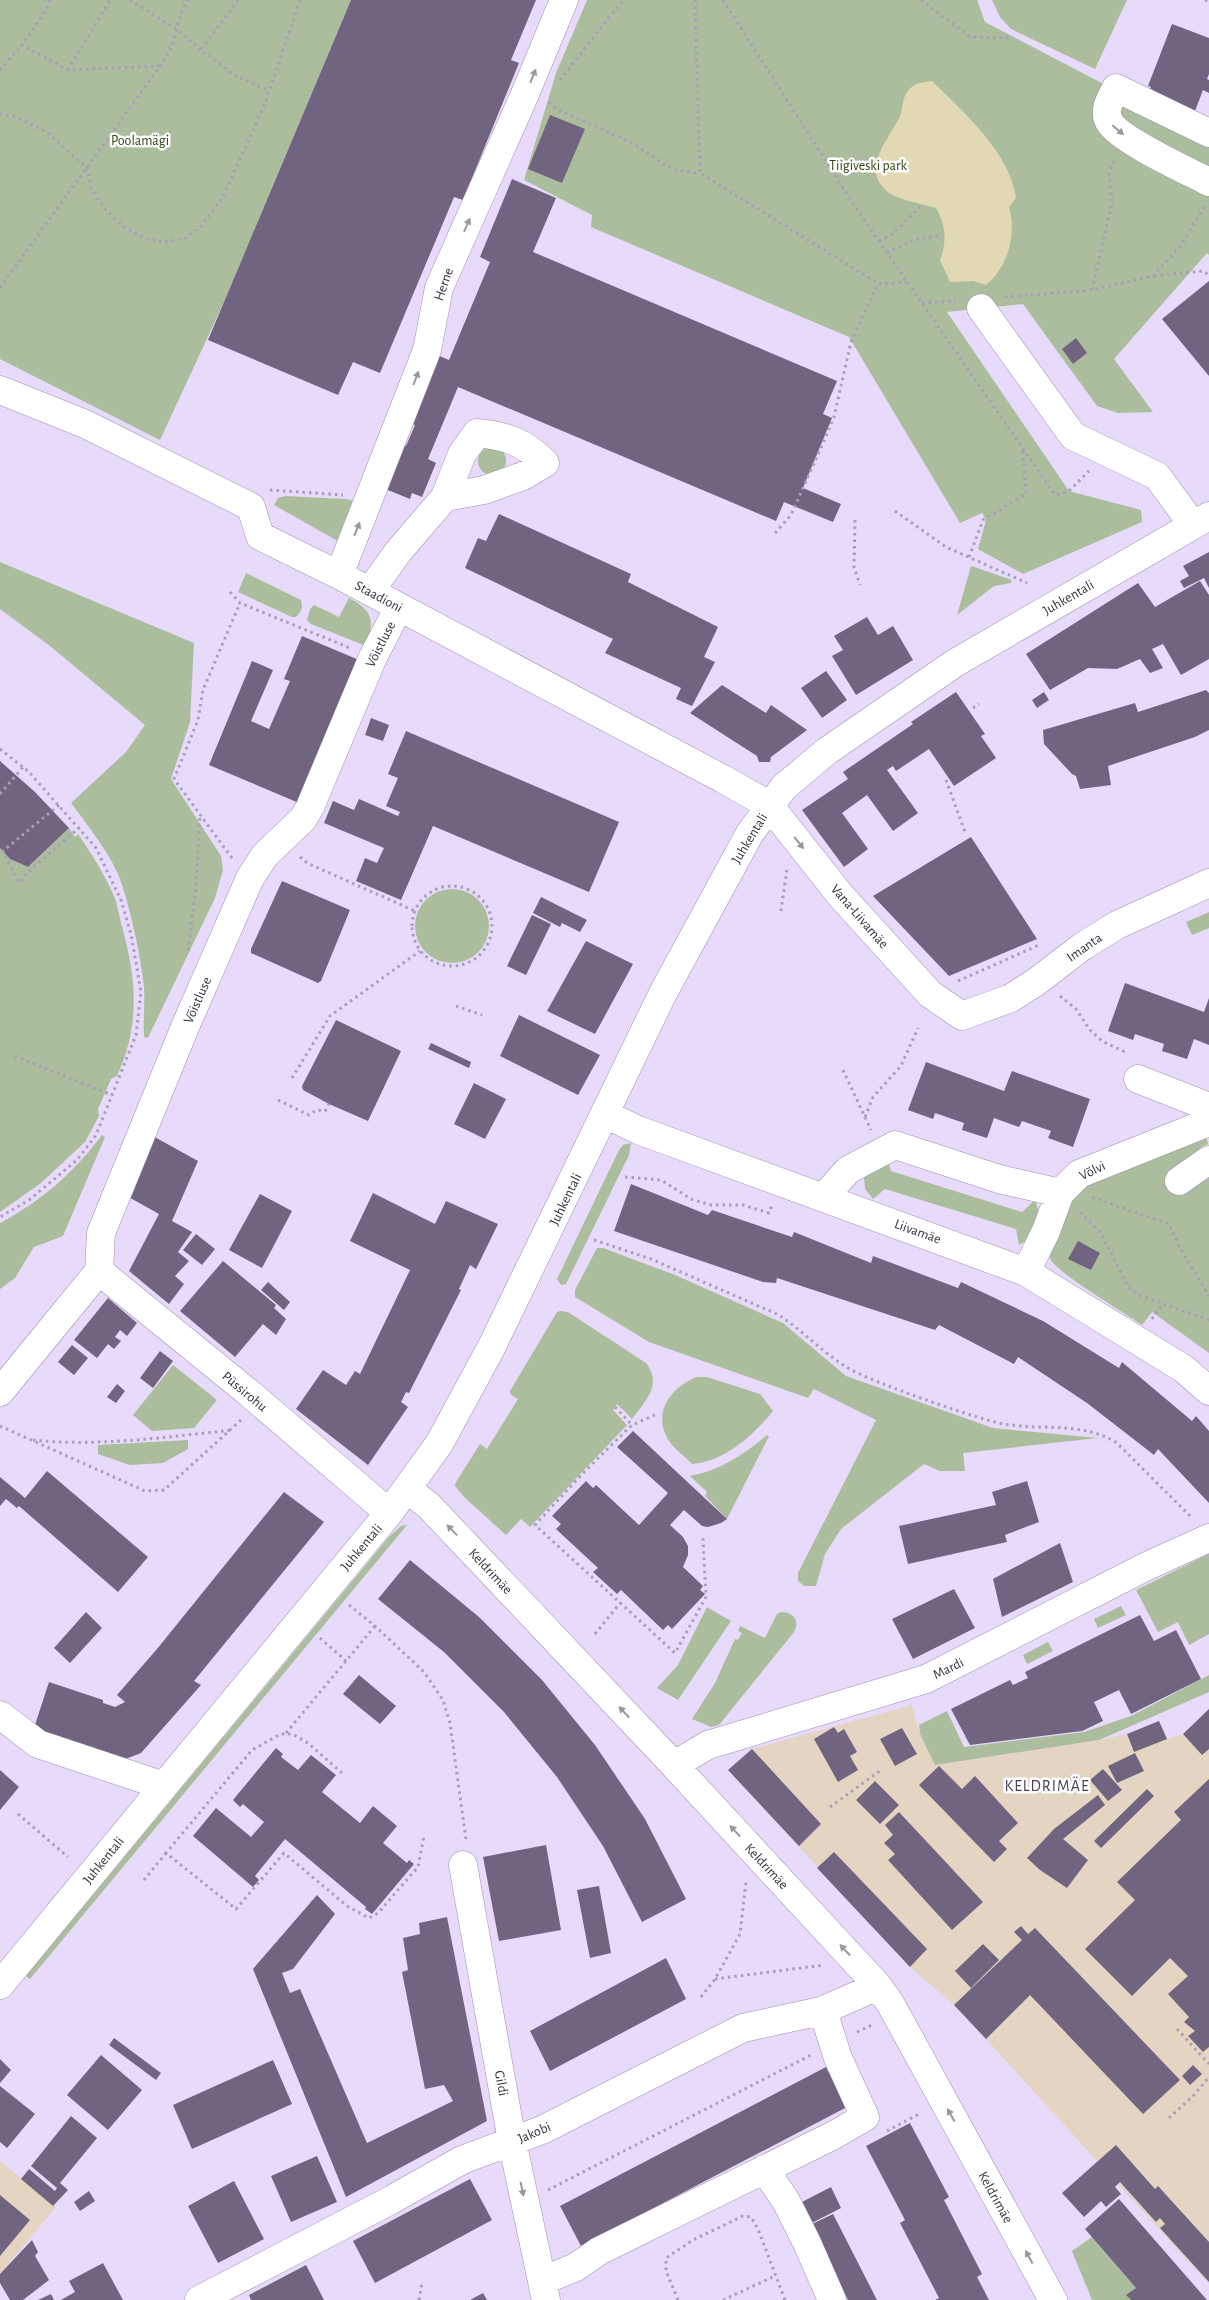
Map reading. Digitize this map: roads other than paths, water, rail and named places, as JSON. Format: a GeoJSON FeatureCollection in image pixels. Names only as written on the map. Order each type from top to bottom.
{"type":"FeatureCollection","features":[{"type":"Feature","properties":{"kind":"street","name":"Herne"},"geometry":{"type":"LineString","coordinates":[[339,575],[427,350],[439,288],[535,96],[564,0]]}},
{"type":"Feature","properties":{"kind":"street"},"geometry":{"type":"LineString","coordinates":[[1207,194],[1130,141],[1110,123],[1107,106],[1116,88],[1192,123],[1209,133]]}},
{"type":"Feature","properties":{"kind":"street"},"geometry":{"type":"LineString","coordinates":[[978,302],[1073,436],[1157,476],[1201,521]]}},
{"type":"Feature","properties":{"kind":"street","name":"Staadioni"},"geometry":{"type":"LineString","coordinates":[[0,390],[85,424],[251,506],[260,536],[370,591],[715,774],[769,805]]}},
{"type":"Feature","properties":{"kind":"street"},"geometry":{"type":"LineString","coordinates":[[370,591],[398,552],[445,497]]}},
{"type":"Feature","properties":{"kind":"street","name":"Juhkentali"},"geometry":{"type":"LineString","coordinates":[[0,1985],[389,1513],[439,1444],[491,1348],[663,993],[750,833],[784,786],[828,752],[955,663],[1201,521]]}},
{"type":"Feature","properties":{"kind":"street","name":"Võistluse"},"geometry":{"type":"LineString","coordinates":[[99,1272],[101,1232],[185,1027],[250,878],[265,854],[304,819],[373,657],[399,607]]}},
{"type":"Feature","properties":{"kind":"street","name":"Vana-Liivamäe"},"geometry":{"type":"LineString","coordinates":[[769,805],[842,896],[930,994],[962,1016]]}},
{"type":"Feature","properties":{"kind":"street","name":"Imanta"},"geometry":{"type":"LineString","coordinates":[[962,1016],[1011,998],[1036,982],[1083,946],[1117,925],[1209,883]]}},
{"type":"Feature","properties":{"kind":"street"},"geometry":{"type":"LineString","coordinates":[[1138,1079],[1209,1107]]}},
{"type":"Feature","properties":{"kind":"street","name":"Liivamäe"},"geometry":{"type":"LineString","coordinates":[[605,1114],[638,1130],[824,1197],[937,1229],[1026,1272],[1187,1364],[1209,1391]]}},
{"type":"Feature","properties":{"kind":"street","name":"Võlvi"},"geometry":{"type":"LineString","coordinates":[[1026,1272],[1046,1231],[1060,1193],[1079,1174],[1209,1122]]}},
{"type":"Feature","properties":{"kind":"street"},"geometry":{"type":"LineString","coordinates":[[824,1197],[848,1170],[895,1145],[999,1178],[1060,1193]]}},
{"type":"Feature","properties":{"kind":"street"},"geometry":{"type":"LineString","coordinates":[[1179,1182],[1209,1160]]}},
{"type":"Feature","properties":{"kind":"street"},"geometry":{"type":"LineString","coordinates":[[0,1392],[99,1272]]}},
{"type":"Feature","properties":{"kind":"street","name":"Püssirohu"},"geometry":{"type":"LineString","coordinates":[[99,1272],[258,1402],[389,1513]]}},
{"type":"Feature","properties":{"kind":"street","name":"Keldrimäe"},"geometry":{"type":"LineString","coordinates":[[407,1489],[429,1506],[674,1765],[878,1986],[896,2013],[1052,2300]]}},
{"type":"Feature","properties":{"kind":"street","name":"Mardi"},"geometry":{"type":"LineString","coordinates":[[674,1765],[708,1745],[926,1679],[1147,1566],[1203,1530]]}},
{"type":"Feature","properties":{"kind":"street"},"geometry":{"type":"LineString","coordinates":[[0,1715],[38,1744],[164,1786]]}},
{"type":"Feature","properties":{"kind":"street","name":"Gildi"},"geometry":{"type":"LineString","coordinates":[[463,1865],[512,2141],[544,2291]]}},
{"type":"Feature","properties":{"kind":"street","name":"Jakobi"},"geometry":{"type":"LineString","coordinates":[[199,2300],[391,2200],[462,2160],[542,2130],[743,2028],[823,2011],[878,1986]]}},
{"type":"Feature","properties":{"kind":"street"},"geometry":{"type":"LineString","coordinates":[[544,2291],[599,2251],[834,2135],[865,2116],[834,2044],[823,2011]]}},
{"type":"Feature","properties":{"kind":"street"},"geometry":{"type":"LineString","coordinates":[[764,2169],[786,2201],[832,2300]]}},
{"type":"Feature","properties":{"kind":"district","name":"KELDRIMÄE"},"geometry":{"type":"Point","coordinates":[1047,1785]}},
{"type":"Feature","properties":{"kind":"park label","name":"Poolamägi"},"geometry":{"type":"Point","coordinates":[140,140]}},
{"type":"Feature","properties":{"kind":"park label","name":"Tiigiveski park"},"geometry":{"type":"Point","coordinates":[868,165]}}]}
